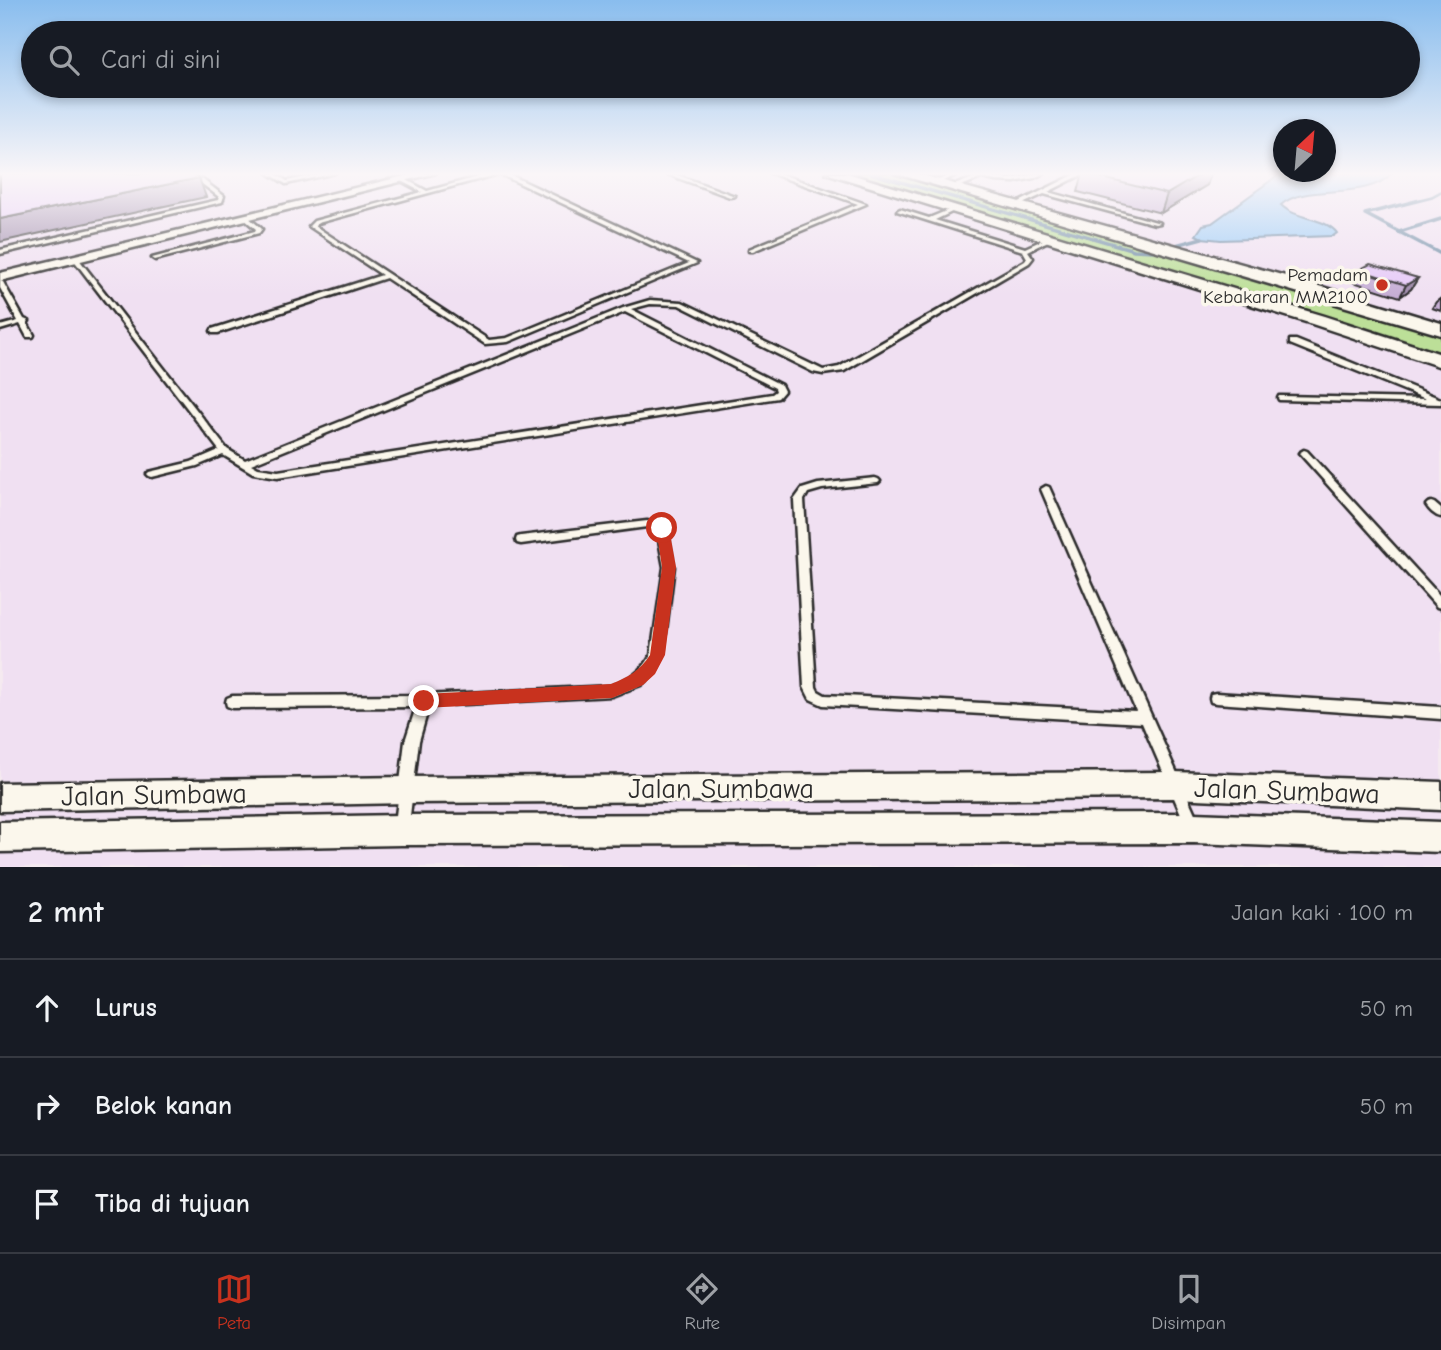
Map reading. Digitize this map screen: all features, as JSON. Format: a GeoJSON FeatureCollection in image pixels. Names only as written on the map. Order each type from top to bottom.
{"type":"FeatureCollection","features":[{"type":"Feature","properties":{"kind":"street"},"geometry":{"type":"LineString","coordinates":[[0,267],[237,213]]}},
{"type":"Feature","properties":{"kind":"street"},"geometry":{"type":"LineString","coordinates":[[0,279],[263,213]]}},
{"type":"Feature","properties":{"kind":"street"},"geometry":{"type":"LineString","coordinates":[[964,213],[1441,361]]}},
{"type":"Feature","properties":{"kind":"street"},"geometry":{"type":"LineString","coordinates":[[1041,213],[1176,250],[1441,330]]}},
{"type":"Feature","properties":{"kind":"street"},"geometry":{"type":"LineString","coordinates":[[1156,271],[1175,263],[1178,259],[1176,250]]}},
{"type":"Feature","properties":{"kind":"street"},"geometry":{"type":"LineString","coordinates":[[1377,339],[1407,318]]}},
{"type":"Feature","properties":{"kind":"street","name":"Jalan Sumbawa"},"geometry":{"type":"LineString","coordinates":[[0,797],[407,790],[1174,785],[1441,796]]}},
{"type":"Feature","properties":{"kind":"street","name":"Jalan Sumbawa"},"geometry":{"type":"LineString","coordinates":[[0,837],[401,830],[1194,828],[1441,836]]}},
{"type":"Feature","properties":{"kind":"lane"},"geometry":{"type":"LineString","coordinates":[[0,252],[166,213]]}},
{"type":"Feature","properties":{"kind":"lane"},"geometry":{"type":"LineString","coordinates":[[350,213],[312,224],[481,340],[497,342],[508,340],[694,263],[587,213]]}},
{"type":"Feature","properties":{"kind":"lane"},"geometry":{"type":"LineString","coordinates":[[751,250],[840,213]]}},
{"type":"Feature","properties":{"kind":"lane"},"geometry":{"type":"LineString","coordinates":[[243,464],[625,309],[650,302],[680,303],[816,370],[830,372],[841,369],[1030,258],[1025,250],[908,213]]}},
{"type":"Feature","properties":{"kind":"lane"},"geometry":{"type":"LineString","coordinates":[[930,220],[945,213]]}},
{"type":"Feature","properties":{"kind":"lane"},"geometry":{"type":"LineString","coordinates":[[1122,213],[1157,223]]}},
{"type":"Feature","properties":{"kind":"lane"},"geometry":{"type":"LineString","coordinates":[[155,258],[257,232],[259,229],[246,218]]}},
{"type":"Feature","properties":{"kind":"lane"},"geometry":{"type":"LineString","coordinates":[[1025,250],[1049,239]]}},
{"type":"Feature","properties":{"kind":"lane"},"geometry":{"type":"LineString","coordinates":[[76,259],[224,451],[256,471],[278,474],[775,396],[780,391],[778,387],[625,309]]}},
{"type":"Feature","properties":{"kind":"lane"},"geometry":{"type":"LineString","coordinates":[[215,331],[386,276]]}},
{"type":"Feature","properties":{"kind":"lane"},"geometry":{"type":"LineString","coordinates":[[0,279],[25,321],[30,335]]}},
{"type":"Feature","properties":{"kind":"lane"},"geometry":{"type":"LineString","coordinates":[[0,328],[25,321]]}},
{"type":"Feature","properties":{"kind":"lane"},"geometry":{"type":"LineString","coordinates":[[1293,342],[1441,402]]}},
{"type":"Feature","properties":{"kind":"lane"},"geometry":{"type":"LineString","coordinates":[[1282,398],[1441,402]]}},
{"type":"Feature","properties":{"kind":"lane"},"geometry":{"type":"LineString","coordinates":[[152,474],[194,464],[224,451]]}},
{"type":"Feature","properties":{"kind":"lane"},"geometry":{"type":"LineString","coordinates":[[1304,453],[1441,604]]}},
{"type":"Feature","properties":{"kind":"lane"},"geometry":{"type":"LineString","coordinates":[[875,481],[821,486],[805,491],[799,500],[810,687],[814,695],[823,700],[1144,717]]}},
{"type":"Feature","properties":{"kind":"lane"},"geometry":{"type":"LineString","coordinates":[[1046,489],[1194,828]]}},
{"type":"Feature","properties":{"kind":"lane"},"geometry":{"type":"LineString","coordinates":[[1431,505],[1441,514]]}},
{"type":"Feature","properties":{"kind":"lane"},"geometry":{"type":"LineString","coordinates":[[232,702],[424,701],[612,691],[637,681],[650,669],[657,655],[669,567],[662,528],[647,524],[521,540]]}},
{"type":"Feature","properties":{"kind":"lane"},"geometry":{"type":"LineString","coordinates":[[1216,698],[1441,713]]}},
{"type":"Feature","properties":{"kind":"lane"},"geometry":{"type":"LineString","coordinates":[[401,830],[412,741],[424,701]]}},
{"type":"Feature","properties":{"kind":"shaded area"},"geometry":{"type":"Polygon","coordinates":[[[0,213],[1441,213],[1441,867],[0,867],[0,213]]]}},
{"type":"Feature","properties":{"kind":"green space"},"geometry":{"type":"Polygon","coordinates":[[[964,213],[1040,213],[1441,329],[1441,361],[964,213]]]}},
{"type":"Feature","properties":{"kind":"water"},"geometry":{"type":"Polygon","coordinates":[[[1225,213],[1295,213],[1325,224],[1337,233],[1333,236],[1221,240],[1196,235],[1203,225],[1212,223],[1225,213]]]}},
{"type":"Feature","properties":{"kind":"building"},"geometry":{"type":"Polygon","coordinates":[[[0,213],[27,213],[0,219],[0,213]]]}},
{"type":"Feature","properties":{"kind":"building"},"geometry":{"type":"Polygon","coordinates":[[[1370,264],[1418,278],[1406,285],[1359,270],[1370,264]]]}},
{"type":"Feature","properties":{"kind":"waterway"},"geometry":{"type":"LineString","coordinates":[[1009,213],[1134,250],[1153,251]]}},
{"type":"Feature","properties":{"kind":"waterway"},"geometry":{"type":"LineString","coordinates":[[1367,213],[1365,214],[1399,232]]}},
{"type":"Feature","properties":{"kind":"waterway"},"geometry":{"type":"LineString","coordinates":[[1399,232],[1441,219]]}},
{"type":"Feature","properties":{"kind":"waterway"},"geometry":{"type":"LineString","coordinates":[[1399,232],[1441,254]]}},
{"type":"Feature","properties":{"kind":"waterway"},"geometry":{"type":"LineString","coordinates":[[1176,245],[1202,238]]}},
{"type":"Feature","properties":{"kind":"place","name":"Pemadam Kebakaran MM2100"},"geometry":{"type":"Point","coordinates":[1382,285]}},
{"type":"Feature","properties":{"kind":"route"},"geometry":{"type":"LineString","coordinates":[[424,701],[612,691],[637,681],[650,669],[657,655],[669,567],[662,528]]}}]}
